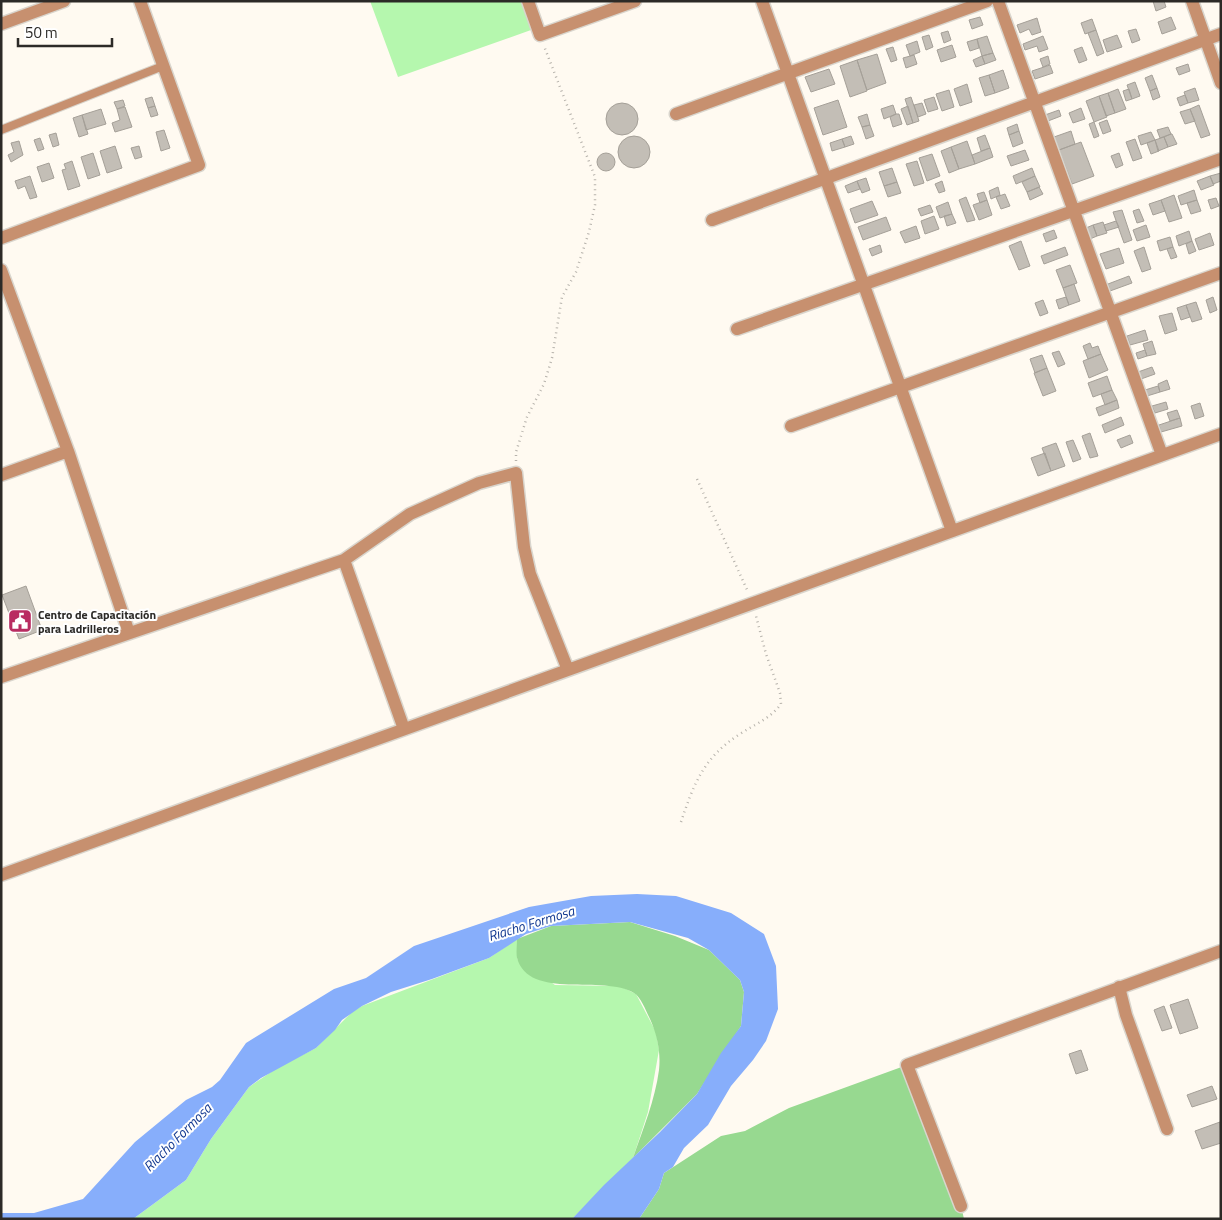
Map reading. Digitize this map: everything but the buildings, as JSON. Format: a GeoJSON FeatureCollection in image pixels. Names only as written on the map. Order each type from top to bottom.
{"type":"FeatureCollection","features":[{"type":"Feature","properties":{"kind":"street"},"geometry":{"type":"LineString","coordinates":[[1,24],[64,1]]}},
{"type":"Feature","properties":{"kind":"street"},"geometry":{"type":"LineString","coordinates":[[1,238],[199,165],[140,1]]}},
{"type":"Feature","properties":{"kind":"street"},"geometry":{"type":"LineString","coordinates":[[528,1],[540,35],[635,1]]}},
{"type":"Feature","properties":{"kind":"street"},"geometry":{"type":"LineString","coordinates":[[762,1],[952,531]]}},
{"type":"Feature","properties":{"kind":"street"},"geometry":{"type":"LineString","coordinates":[[676,114],[987,1]]}},
{"type":"Feature","properties":{"kind":"street"},"geometry":{"type":"LineString","coordinates":[[998,1],[1162,455]]}},
{"type":"Feature","properties":{"kind":"street"},"geometry":{"type":"LineString","coordinates":[[1192,1],[1221,83]]}},
{"type":"Feature","properties":{"kind":"street"},"geometry":{"type":"LineString","coordinates":[[712,220],[825,177],[1221,34]]}},
{"type":"Feature","properties":{"kind":"street"},"geometry":{"type":"LineString","coordinates":[[737,329],[1221,160]]}},
{"type":"Feature","properties":{"kind":"street"},"geometry":{"type":"LineString","coordinates":[[1,270],[68,451],[130,633]]}},
{"type":"Feature","properties":{"kind":"street"},"geometry":{"type":"LineString","coordinates":[[791,426],[1221,273]]}},
{"type":"Feature","properties":{"kind":"street"},"geometry":{"type":"LineString","coordinates":[[1,875],[1221,434]]}},
{"type":"Feature","properties":{"kind":"street"},"geometry":{"type":"LineString","coordinates":[[1,475],[68,451]]}},
{"type":"Feature","properties":{"kind":"street"},"geometry":{"type":"LineString","coordinates":[[1,677],[344,560],[410,514],[479,483],[516,473],[524,547],[530,574],[568,670]]}},
{"type":"Feature","properties":{"kind":"street"},"geometry":{"type":"LineString","coordinates":[[344,560],[404,729]]}},
{"type":"Feature","properties":{"kind":"street"},"geometry":{"type":"LineString","coordinates":[[961,1206],[907,1065],[1221,951]]}},
{"type":"Feature","properties":{"kind":"street"},"geometry":{"type":"LineString","coordinates":[[1119,988],[1126,1015],[1167,1129]]}},
{"type":"Feature","properties":{"kind":"lane"},"geometry":{"type":"LineString","coordinates":[[1,130],[163,66]]}},
{"type":"Feature","properties":{"kind":"path"},"geometry":{"type":"LineString","coordinates":[[516,473],[516,452],[527,418],[544,384],[552,358],[562,296],[576,272],[589,232],[595,205],[595,177],[540,35]]}},
{"type":"Feature","properties":{"kind":"path"},"geometry":{"type":"LineString","coordinates":[[681,822],[694,784],[708,761],[728,742],[773,715],[781,704],[753,603],[697,479]]}},
{"type":"Feature","properties":{"kind":"green space"},"geometry":{"type":"Polygon","coordinates":[[[370,1],[521,1],[531,30],[398,77],[370,1]]]}},
{"type":"Feature","properties":{"kind":"green space"},"geometry":{"type":"Polygon","coordinates":[[[630,922],[675,936],[709,950],[740,980],[744,992],[741,1026],[697,1094],[633,1158],[652,1103],[659,1070],[659,1050],[655,1031],[641,1001],[634,993],[621,988],[551,983],[536,979],[524,971],[517,958],[517,939],[551,926],[630,922]]]}},
{"type":"Feature","properties":{"kind":"green space"},"geometry":{"type":"Polygon","coordinates":[[[517,939],[517,959],[555,985],[620,986],[636,994],[656,1032],[659,1050],[648,1112],[633,1158],[572,1219],[133,1219],[186,1180],[211,1139],[249,1087],[277,1068],[316,1048],[352,1012],[362,1006],[489,958],[517,939]]]}},
{"type":"Feature","properties":{"kind":"green space"},"geometry":{"type":"Polygon","coordinates":[[[907,1065],[961,1206],[964,1219],[639,1219],[659,1189],[664,1173],[721,1136],[745,1131],[789,1108],[907,1065]]]}},
{"type":"Feature","properties":{"kind":"water","name":"Riacho Formosa"},"geometry":{"type":"Polygon","coordinates":[[[637,894],[676,896],[731,913],[764,934],[776,966],[778,1009],[766,1041],[731,1086],[708,1125],[684,1148],[673,1167],[664,1173],[659,1189],[639,1219],[572,1219],[697,1094],[721,1053],[741,1026],[744,992],[740,980],[709,950],[688,938],[630,922],[551,926],[526,934],[489,958],[391,992],[362,1006],[342,1020],[335,1030],[316,1048],[261,1078],[249,1087],[211,1139],[186,1180],[133,1219],[1,1219],[1,1213],[34,1213],[83,1199],[135,1142],[186,1100],[212,1087],[220,1080],[246,1043],[334,989],[366,978],[414,946],[529,907],[591,896],[637,894]]]}},
{"type":"Feature","properties":{"kind":"place","name":"Centro de Capacitación para Ladrilleros"},"geometry":{"type":"Point","coordinates":[20,621]}}]}
